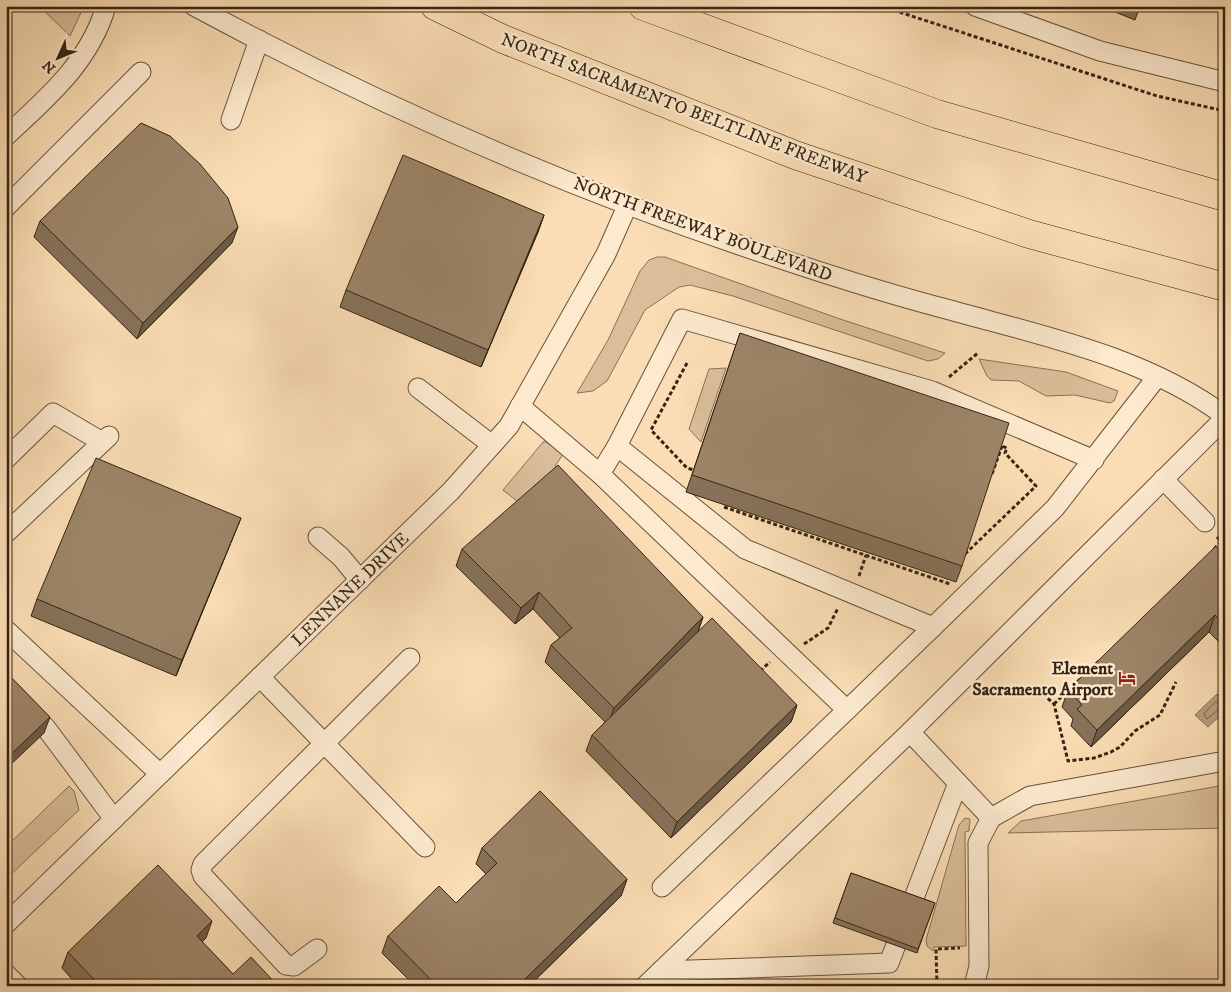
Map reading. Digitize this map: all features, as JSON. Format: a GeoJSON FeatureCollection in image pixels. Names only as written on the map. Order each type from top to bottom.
{"type":"FeatureCollection","features":[{"type":"Feature","properties":{"kind":"highway","name":"NORTH SACRAMENTO BELTLINE FREEWAY"},"geometry":{"type":"LineString","coordinates":[[435,6],[503,39],[795,155],[1029,234],[1225,287]]}},
{"type":"Feature","properties":{"kind":"highway"},"geometry":{"type":"LineString","coordinates":[[643,6],[937,114],[1225,197]]}},
{"type":"Feature","properties":{"kind":"street"},"geometry":{"type":"LineString","coordinates":[[6,136],[68,78],[101,25],[106,6]]}},
{"type":"Feature","properties":{"kind":"street","name":"NORTH FREEWAY BOULEVARD"},"geometry":{"type":"LineString","coordinates":[[194,6],[259,40],[453,133],[530,167],[765,254],[860,285],[1054,338],[1110,357],[1157,377],[1211,406],[1225,417]]}},
{"type":"Feature","properties":{"kind":"street"},"geometry":{"type":"LineString","coordinates":[[975,6],[1100,51],[1225,82]]}},
{"type":"Feature","properties":{"kind":"street"},"geometry":{"type":"LineString","coordinates":[[231,120],[259,40]]}},
{"type":"Feature","properties":{"kind":"street"},"geometry":{"type":"LineString","coordinates":[[6,207],[141,72]]}},
{"type":"Feature","properties":{"kind":"street","name":"LENNANE DRIVE"},"geometry":{"type":"LineString","coordinates":[[9,917],[114,819],[451,491],[510,426],[606,254],[628,204]]}},
{"type":"Feature","properties":{"kind":"street"},"geometry":{"type":"LineString","coordinates":[[600,474],[618,446],[682,320],[932,391],[1094,460]]}},
{"type":"Feature","properties":{"kind":"street"},"geometry":{"type":"LineString","coordinates":[[662,887],[1055,508],[1157,377]]}},
{"type":"Feature","properties":{"kind":"street"},"geometry":{"type":"LineString","coordinates":[[418,388],[492,445]]}},
{"type":"Feature","properties":{"kind":"street"},"geometry":{"type":"LineString","coordinates":[[520,406],[600,474],[847,710]]}},
{"type":"Feature","properties":{"kind":"street"},"geometry":{"type":"LineString","coordinates":[[6,459],[53,414],[105,439],[6,533]]}},
{"type":"Feature","properties":{"kind":"street"},"geometry":{"type":"LineString","coordinates":[[645,986],[910,732],[1225,417]]}},
{"type":"Feature","properties":{"kind":"street"},"geometry":{"type":"LineString","coordinates":[[618,446],[744,549],[933,627]]}},
{"type":"Feature","properties":{"kind":"street"},"geometry":{"type":"LineString","coordinates":[[1163,480],[1205,522]]}},
{"type":"Feature","properties":{"kind":"street"},"geometry":{"type":"LineString","coordinates":[[318,537],[341,557],[360,580]]}},
{"type":"Feature","properties":{"kind":"street"},"geometry":{"type":"LineString","coordinates":[[6,630],[160,774]]}},
{"type":"Feature","properties":{"kind":"street"},"geometry":{"type":"LineString","coordinates":[[317,949],[294,966],[286,965],[203,876],[201,870],[209,858],[325,745],[410,658]]}},
{"type":"Feature","properties":{"kind":"street"},"geometry":{"type":"LineString","coordinates":[[260,677],[425,847]]}},
{"type":"Feature","properties":{"kind":"street"},"geometry":{"type":"LineString","coordinates":[[6,687],[46,728],[114,819]]}},
{"type":"Feature","properties":{"kind":"street"},"geometry":{"type":"LineString","coordinates":[[910,732],[991,818]]}},
{"type":"Feature","properties":{"kind":"street"},"geometry":{"type":"LineString","coordinates":[[974,986],[979,966],[978,843],[991,818],[1030,796],[1225,761]]}},
{"type":"Feature","properties":{"kind":"street"},"geometry":{"type":"LineString","coordinates":[[660,971],[889,962],[958,783]]}},
{"type":"Feature","properties":{"kind":"street"},"geometry":{"type":"LineString","coordinates":[[6,974],[18,986]]}},
{"type":"Feature","properties":{"kind":"path"},"geometry":{"type":"LineString","coordinates":[[881,6],[1157,96],[1225,111]]}},
{"type":"Feature","properties":{"kind":"path"},"geometry":{"type":"LineString","coordinates":[[687,363],[651,430],[687,468],[694,470]]}},
{"type":"Feature","properties":{"kind":"path"},"geometry":{"type":"LineString","coordinates":[[970,539],[964,556],[1036,486],[1005,453],[1006,448],[993,443]]}},
{"type":"Feature","properties":{"kind":"path"},"geometry":{"type":"LineString","coordinates":[[989,483],[1002,446]]}},
{"type":"Feature","properties":{"kind":"path"},"geometry":{"type":"LineString","coordinates":[[691,478],[697,462]]}},
{"type":"Feature","properties":{"kind":"path"},"geometry":{"type":"LineString","coordinates":[[722,506],[954,585]]}},
{"type":"Feature","properties":{"kind":"path"},"geometry":{"type":"LineString","coordinates":[[1207,556],[1221,542]]}},
{"type":"Feature","properties":{"kind":"path"},"geometry":{"type":"LineString","coordinates":[[755,676],[768,663],[814,639],[828,628],[860,575],[866,555]]}},
{"type":"Feature","properties":{"kind":"path"},"geometry":{"type":"LineString","coordinates":[[1054,704],[1103,657]]}},
{"type":"Feature","properties":{"kind":"path"},"geometry":{"type":"LineString","coordinates":[[1043,694],[1054,704],[1068,760],[1094,758],[1111,752],[1135,731],[1158,718],[1176,682]]}},
{"type":"Feature","properties":{"kind":"path"},"geometry":{"type":"LineString","coordinates":[[937,986],[936,949],[968,948]]}},
{"type":"Feature","properties":{"kind":"shaded area"},"geometry":{"type":"Polygon","coordinates":[[[39,6],[84,6],[70,36],[39,6]]]}},
{"type":"Feature","properties":{"kind":"shaded area"},"geometry":{"type":"Polygon","coordinates":[[[665,257],[840,319],[945,353],[938,359],[928,361],[733,296],[690,285],[679,287],[645,310],[607,381],[593,391],[577,393],[608,340],[640,271],[649,260],[665,257]]]}},
{"type":"Feature","properties":{"kind":"shaded area"},"geometry":{"type":"Polygon","coordinates":[[[979,359],[1066,372],[1118,391],[1114,401],[1110,403],[1075,395],[1046,396],[1019,381],[991,380],[979,359]]]}},
{"type":"Feature","properties":{"kind":"shaded area"},"geometry":{"type":"Polygon","coordinates":[[[726,368],[701,442],[689,429],[709,369],[726,368]]]}},
{"type":"Feature","properties":{"kind":"shaded area"},"geometry":{"type":"Polygon","coordinates":[[[544,441],[564,453],[555,466],[597,509],[517,501],[503,490],[544,441]]]}},
{"type":"Feature","properties":{"kind":"shaded area"},"geometry":{"type":"Polygon","coordinates":[[[1225,785],[1225,828],[1008,833],[1021,821],[1225,785]]]}},
{"type":"Feature","properties":{"kind":"shaded area"},"geometry":{"type":"Polygon","coordinates":[[[69,786],[74,791],[79,810],[6,879],[6,847],[69,786]]]}},
{"type":"Feature","properties":{"kind":"shaded area"},"geometry":{"type":"Polygon","coordinates":[[[965,818],[970,819],[969,831],[965,832],[966,946],[934,947],[933,951],[927,946],[926,940],[959,825],[965,818]]]}},
{"type":"Feature","properties":{"kind":"water"},"geometry":{"type":"Polygon","coordinates":[[[1217,694],[1225,702],[1225,711],[1208,727],[1195,715],[1217,694]]]}},
{"type":"Feature","properties":{"kind":"building"},"geometry":{"type":"Polygon","coordinates":[[[1125,6],[1140,6],[1138,11],[1125,6]]]}},
{"type":"Feature","properties":{"kind":"building"},"geometry":{"type":"Polygon","coordinates":[[[141,123],[170,136],[200,164],[228,198],[238,227],[143,323],[40,221],[141,123]]]}},
{"type":"Feature","properties":{"kind":"building"},"geometry":{"type":"Polygon","coordinates":[[[403,155],[544,215],[488,350],[346,290],[403,155]]]}},
{"type":"Feature","properties":{"kind":"building"},"geometry":{"type":"Polygon","coordinates":[[[740,333],[1009,423],[962,566],[692,475],[740,333]]]}},
{"type":"Feature","properties":{"kind":"building"},"geometry":{"type":"Polygon","coordinates":[[[96,458],[241,518],[182,660],[37,599],[96,458]]]}},
{"type":"Feature","properties":{"kind":"building"},"geometry":{"type":"Polygon","coordinates":[[[558,465],[703,617],[614,708],[551,645],[572,628],[539,592],[521,608],[462,549],[558,465]]]}},
{"type":"Feature","properties":{"kind":"building","name":"Element Sacramento Airport"},"geometry":{"type":"Polygon","coordinates":[[[1216,546],[1225,555],[1225,625],[1215,615],[1097,730],[1077,709],[1082,705],[1068,690],[1216,546]]]}},
{"type":"Feature","properties":{"kind":"building"},"geometry":{"type":"Polygon","coordinates":[[[712,618],[797,705],[677,822],[592,735],[712,618]]]}},
{"type":"Feature","properties":{"kind":"building"},"geometry":{"type":"Polygon","coordinates":[[[6,672],[50,717],[6,759],[6,672]]]}},
{"type":"Feature","properties":{"kind":"building"},"geometry":{"type":"Polygon","coordinates":[[[540,791],[627,879],[518,986],[437,986],[388,936],[439,886],[456,903],[497,863],[482,848],[540,791]]]}},
{"type":"Feature","properties":{"kind":"building"},"geometry":{"type":"Polygon","coordinates":[[[158,865],[212,921],[197,936],[233,974],[251,957],[278,986],[100,986],[68,952],[158,865]]]}},
{"type":"Feature","properties":{"kind":"building"},"geometry":{"type":"Polygon","coordinates":[[[851,873],[935,903],[918,949],[835,918],[851,873]]]}},
{"type":"Feature","properties":{"kind":"place","name":"Element Sacramento Airport"},"geometry":{"type":"Point","coordinates":[1127,678]}}]}
